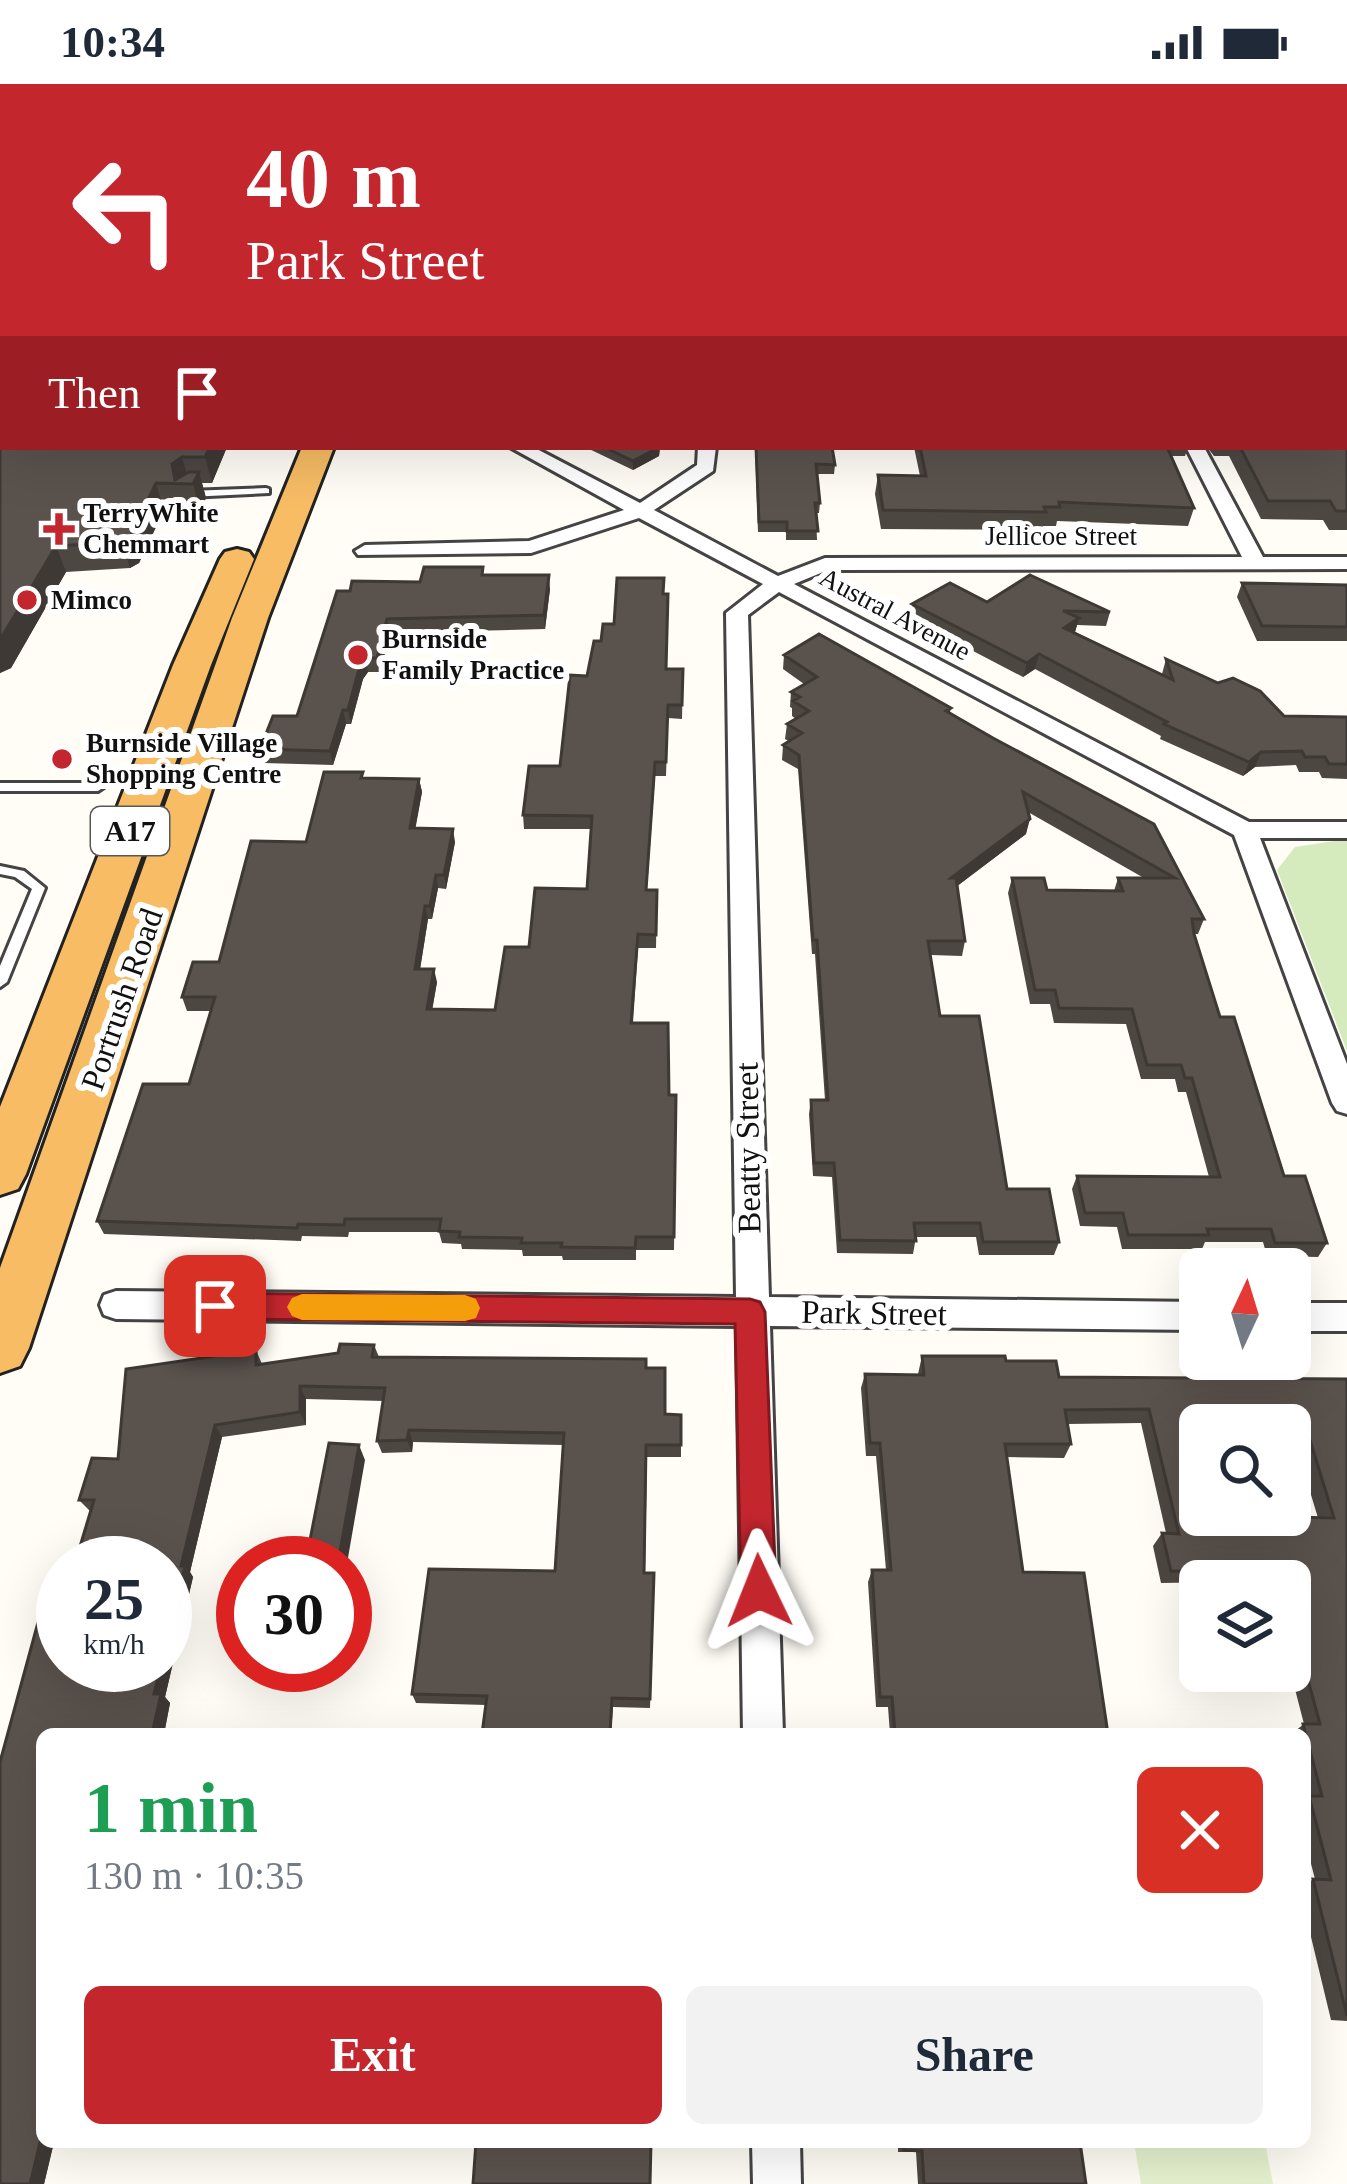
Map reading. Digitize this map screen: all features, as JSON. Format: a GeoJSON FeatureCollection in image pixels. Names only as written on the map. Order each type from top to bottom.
{"type":"FeatureCollection","features":[{"type":"Feature","properties":{"kind":"highway","name":"Portrush Road"},"geometry":{"type":"LineString","coordinates":[[5,1319],[250,618],[317,450]]}},
{"type":"Feature","properties":{"kind":"highway","name":"Portrush Road"},"geometry":{"type":"LineString","coordinates":[[0,1174],[192,664],[270,480]]}},
{"type":"Feature","properties":{"kind":"street","name":"Austral Avenue"},"geometry":{"type":"LineString","coordinates":[[525,450],[1245,830]]}},
{"type":"Feature","properties":{"kind":"street"},"geometry":{"type":"LineString","coordinates":[[365,551],[531,547],[639,512],[706,467],[707,450]]}},
{"type":"Feature","properties":{"kind":"street"},"geometry":{"type":"LineString","coordinates":[[1197,450],[1255,562]]}},
{"type":"Feature","properties":{"kind":"street","name":"Jellicoe Street"},"geometry":{"type":"LineString","coordinates":[[778,583],[825,564],[1347,563]]}},
{"type":"Feature","properties":{"kind":"street","name":"Beatty Street"},"geometry":{"type":"LineString","coordinates":[[763,1728],[737,613],[778,583]]}},
{"type":"Feature","properties":{"kind":"street"},"geometry":{"type":"LineString","coordinates":[[1347,830],[1245,830],[1347,1103]]}},
{"type":"Feature","properties":{"kind":"street","name":"Park Street"},"geometry":{"type":"LineString","coordinates":[[116,1305],[1179,1316]]}},
{"type":"Feature","properties":{"kind":"street"},"geometry":{"type":"LineString","coordinates":[[1311,1317],[1347,1317]]}},
{"type":"Feature","properties":{"kind":"street"},"geometry":{"type":"LineString","coordinates":[[776,2148],[777,2184]]}},
{"type":"Feature","properties":{"kind":"lane"},"geometry":{"type":"LineString","coordinates":[[185,500],[189,490],[270,480]]}},
{"type":"Feature","properties":{"kind":"lane"},"geometry":{"type":"LineString","coordinates":[[0,787],[98,787]]}},
{"type":"Feature","properties":{"kind":"lane"},"geometry":{"type":"LineString","coordinates":[[19,874],[26,858]]}},
{"type":"Feature","properties":{"kind":"lane"},"geometry":{"type":"LineString","coordinates":[[0,870],[19,874],[39,889],[0,982]]}},
{"type":"Feature","properties":{"kind":"green space"},"geometry":{"type":"Polygon","coordinates":[[[1347,839],[1347,1051],[1277,870],[1295,847],[1347,839]]]}},
{"type":"Feature","properties":{"kind":"green space"},"geometry":{"type":"Polygon","coordinates":[[[1135,2148],[1266,2148],[1273,2184],[1141,2184],[1135,2148]]]}},
{"type":"Feature","properties":{"kind":"building"},"geometry":{"type":"Polygon","coordinates":[[[0,450],[208,450],[205,457],[182,457],[172,464],[175,480],[199,472],[193,484],[156,483],[130,537],[122,542],[56,546],[0,640],[0,450]]]}},
{"type":"Feature","properties":{"kind":"building"},"geometry":{"type":"Polygon","coordinates":[[[610,450],[653,450],[633,461],[610,450]]]}},
{"type":"Feature","properties":{"kind":"building"},"geometry":{"type":"Polygon","coordinates":[[[756,450],[832,450],[835,465],[816,464],[818,531],[787,531],[787,522],[759,522],[756,450]]]}},
{"type":"Feature","properties":{"kind":"building"},"geometry":{"type":"Polygon","coordinates":[[[921,450],[1168,450],[1194,508],[1059,502],[1060,507],[1044,507],[1046,512],[883,510],[878,475],[926,476],[921,450]]]}},
{"type":"Feature","properties":{"kind":"building"},"geometry":{"type":"Polygon","coordinates":[[[1242,450],[1347,450],[1347,511],[1336,511],[1330,501],[1268,501],[1242,450]]]}},
{"type":"Feature","properties":{"kind":"building"},"geometry":{"type":"Polygon","coordinates":[[[424,567],[483,567],[482,575],[549,575],[544,615],[387,619],[377,658],[365,658],[360,665],[330,751],[260,749],[273,716],[297,716],[337,591],[350,591],[352,581],[420,582],[424,567]]]}},
{"type":"Feature","properties":{"kind":"building"},"geometry":{"type":"Polygon","coordinates":[[[1030,575],[1110,612],[1063,611],[1079,618],[1064,628],[1173,680],[1166,659],[1218,683],[1233,678],[1260,691],[1284,716],[1347,717],[1347,764],[1329,764],[1325,757],[1305,757],[1302,751],[1261,752],[1249,762],[1164,724],[1167,722],[1039,654],[1027,663],[912,604],[950,583],[987,602],[1030,575]]]}},
{"type":"Feature","properties":{"kind":"building"},"geometry":{"type":"Polygon","coordinates":[[[617,578],[664,578],[663,594],[668,594],[666,669],[683,669],[682,705],[668,705],[666,762],[655,762],[646,890],[657,890],[656,935],[638,934],[631,1023],[668,1023],[669,1095],[676,1095],[674,1237],[636,1237],[635,1248],[561,1247],[562,1243],[521,1243],[522,1238],[459,1237],[460,1232],[439,1231],[441,1219],[345,1219],[344,1225],[298,1224],[297,1228],[97,1221],[143,1084],[189,1084],[215,997],[182,997],[193,962],[219,962],[251,841],[306,842],[324,772],[419,779],[410,828],[453,829],[444,875],[436,875],[430,906],[425,906],[415,969],[434,969],[427,1009],[495,1010],[505,947],[529,947],[535,888],[587,889],[592,816],[523,815],[529,766],[560,766],[570,675],[587,676],[594,641],[601,641],[603,624],[614,624],[617,578]]]}},
{"type":"Feature","properties":{"kind":"building"},"geometry":{"type":"Polygon","coordinates":[[[1242,583],[1347,585],[1347,627],[1262,626],[1242,583]]]}},
{"type":"Feature","properties":{"kind":"building"},"geometry":{"type":"Polygon","coordinates":[[[819,634],[951,708],[946,711],[993,738],[1154,824],[1204,919],[1192,919],[1194,934],[1220,1017],[1234,1017],[1284,1176],[1305,1176],[1327,1243],[1275,1243],[1271,1229],[1128,1235],[1123,1213],[1085,1213],[1077,1176],[1220,1177],[1192,1078],[1185,1078],[1181,1065],[1147,1065],[1132,1009],[1059,1008],[1055,990],[1035,990],[1012,878],[1044,878],[1047,890],[1123,891],[1118,878],[1175,878],[1023,792],[1030,819],[951,878],[956,878],[965,941],[928,941],[940,1016],[979,1016],[1007,1189],[1049,1189],[1059,1242],[983,1242],[980,1223],[914,1223],[916,1241],[840,1240],[834,1163],[814,1163],[811,1100],[828,1100],[817,940],[813,940],[799,755],[783,745],[802,733],[787,724],[809,711],[793,701],[800,697],[791,692],[817,677],[784,655],[819,634]]]}},
{"type":"Feature","properties":{"kind":"building"},"geometry":{"type":"Polygon","coordinates":[[[340,1344],[374,1345],[372,1357],[646,1359],[646,1368],[665,1368],[665,1414],[681,1415],[681,1445],[646,1445],[644,1573],[654,1573],[650,1699],[612,1698],[610,1728],[483,1728],[487,1696],[412,1694],[429,1569],[555,1571],[564,1433],[409,1430],[407,1440],[377,1441],[385,1388],[300,1386],[300,1412],[215,1425],[188,1536],[83,1536],[94,1500],[79,1500],[92,1458],[118,1459],[126,1369],[256,1350],[256,1365],[338,1353],[340,1344]]]}},
{"type":"Feature","properties":{"kind":"building"},"geometry":{"type":"Polygon","coordinates":[[[922,1356],[1056,1361],[1059,1377],[1347,1379],[1347,2016],[1313,1879],[1331,1880],[1311,1804],[1311,1796],[1322,1796],[1311,1754],[1311,1728],[1303,1724],[1320,1724],[1311,1691],[1311,1560],[1179,1560],[1179,1571],[1171,1571],[1162,1533],[1179,1534],[1149,1409],[1065,1410],[1071,1444],[1005,1444],[1023,1572],[1084,1573],[1107,1728],[895,1728],[892,1697],[880,1697],[872,1570],[891,1570],[880,1443],[870,1443],[865,1374],[924,1375],[922,1356]]]}},
{"type":"Feature","properties":{"kind":"building"},"geometry":{"type":"Polygon","coordinates":[[[329,1443],[359,1445],[343,1536],[311,1536],[329,1443]]]}},
{"type":"Feature","properties":{"kind":"building"},"geometry":{"type":"Polygon","coordinates":[[[36,1630],[36,1692],[161,1694],[153,1728],[36,1728],[39,2148],[30,2184],[0,2184],[0,1762],[36,1630]]]}},
{"type":"Feature","properties":{"kind":"building"},"geometry":{"type":"Polygon","coordinates":[[[476,2148],[651,2148],[650,2184],[473,2184],[476,2148]]]}},
{"type":"Feature","properties":{"kind":"building"},"geometry":{"type":"Polygon","coordinates":[[[1081,2148],[1086,2184],[924,2184],[922,2151],[904,2150],[1081,2148]]]}},
{"type":"Feature","properties":{"kind":"slow traffic"},"geometry":{"type":"LineString","coordinates":[[302,1307],[465,1308]]}},
{"type":"Feature","properties":{"kind":"place","name":"TerryWhite Chemmart"},"geometry":{"type":"Point","coordinates":[59,529]}},
{"type":"Feature","properties":{"kind":"place","name":"Mimco"},"geometry":{"type":"Point","coordinates":[27,600]}},
{"type":"Feature","properties":{"kind":"place","name":"Burnside Family Practice"},"geometry":{"type":"Point","coordinates":[358,655]}},
{"type":"Feature","properties":{"kind":"place","name":"Burnside Village Shopping Centre"},"geometry":{"type":"Point","coordinates":[62,759]}},
{"type":"Feature","properties":{"kind":"route"},"geometry":{"type":"LineString","coordinates":[[215,1306],[750,1312],[759,1591]]}}]}
